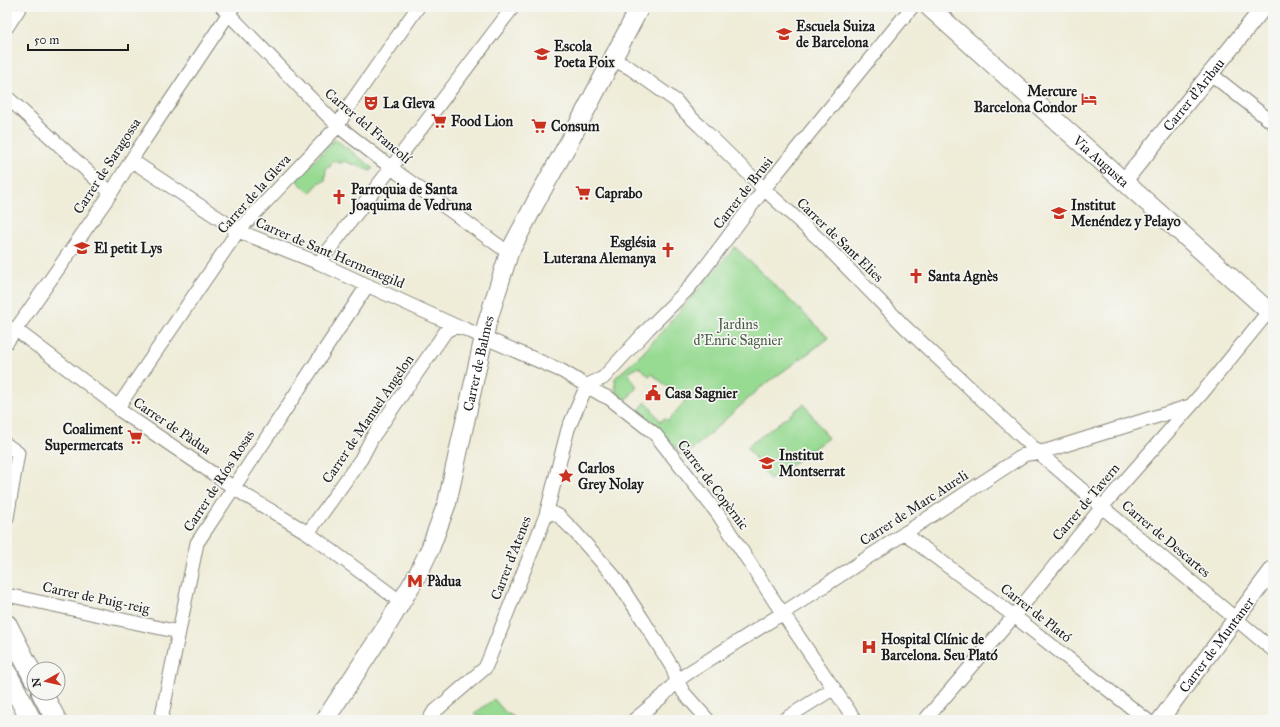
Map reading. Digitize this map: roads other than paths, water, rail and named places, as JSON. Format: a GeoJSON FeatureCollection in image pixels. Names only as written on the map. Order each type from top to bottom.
{"type":"FeatureCollection","features":[{"type":"Feature","properties":{"kind":"main road","name":"Via Augusta"},"geometry":{"type":"LineString","coordinates":[[929,7],[1272,311]]}},
{"type":"Feature","properties":{"kind":"main road","name":"Carrer de Balmes"},"geometry":{"type":"LineString","coordinates":[[325,720],[402,602],[430,549],[447,503],[484,337],[509,253],[612,59],[634,9]]}},
{"type":"Feature","properties":{"kind":"main road"},"geometry":{"type":"LineString","coordinates":[[7,625],[26,662]]}},
{"type":"Feature","properties":{"kind":"main road"},"geometry":{"type":"LineString","coordinates":[[7,674],[31,720]]}},
{"type":"Feature","properties":{"kind":"main road"},"geometry":{"type":"LineString","coordinates":[[46,701],[56,720]]}},
{"type":"Feature","properties":{"kind":"street"},"geometry":{"type":"LineString","coordinates":[[7,27],[20,7]]}},
{"type":"Feature","properties":{"kind":"street","name":"Carrer de la Gleva"},"geometry":{"type":"LineString","coordinates":[[118,407],[238,231],[338,126],[348,107],[418,7]]}},
{"type":"Feature","properties":{"kind":"street"},"geometry":{"type":"LineString","coordinates":[[319,263],[513,7]]}},
{"type":"Feature","properties":{"kind":"street","name":"Carrer de Brusi"},"geometry":{"type":"LineString","coordinates":[[586,385],[603,378],[686,290],[704,269],[764,190],[912,7]]}},
{"type":"Feature","properties":{"kind":"street","name":"Carrer d'Aribau"},"geometry":{"type":"LineString","coordinates":[[1124,181],[1211,74],[1262,8]]}},
{"type":"Feature","properties":{"kind":"street","name":"Carrer del Francolí"},"geometry":{"type":"LineString","coordinates":[[228,9],[320,109],[338,126],[391,167],[509,253]]}},
{"type":"Feature","properties":{"kind":"street","name":"Carrer de Saragossa"},"geometry":{"type":"LineString","coordinates":[[7,342],[11,328],[111,193],[228,9]]}},
{"type":"Feature","properties":{"kind":"street","name":"Carrer de Sant Elies"},"geometry":{"type":"LineString","coordinates":[[612,59],[630,68],[676,101],[685,112],[764,190],[821,241],[905,327],[1039,452]]}},
{"type":"Feature","properties":{"kind":"street"},"geometry":{"type":"LineString","coordinates":[[1211,74],[1273,123]]}},
{"type":"Feature","properties":{"kind":"street"},"geometry":{"type":"LineString","coordinates":[[7,97],[111,193]]}},
{"type":"Feature","properties":{"kind":"street","name":"Carrer de Sant Hermenegild"},"geometry":{"type":"LineString","coordinates":[[131,160],[238,231],[319,263],[456,326],[484,337]]}},
{"type":"Feature","properties":{"kind":"street","name":"Carrer de Ríos Rosas"},"geometry":{"type":"LineString","coordinates":[[160,720],[197,543],[367,286]]}},
{"type":"Feature","properties":{"kind":"street","name":"Carrer de Tavern"},"geometry":{"type":"LineString","coordinates":[[925,720],[1014,616],[1102,507],[1272,311]]}},
{"type":"Feature","properties":{"kind":"street","name":"Carrer de Manuel Angelon"},"geometry":{"type":"LineString","coordinates":[[308,533],[361,459],[372,438],[446,331],[456,326]]}},
{"type":"Feature","properties":{"kind":"street","name":"Carrer de Pàdua"},"geometry":{"type":"LineString","coordinates":[[11,328],[118,407],[121,411],[234,487],[308,533],[402,602]]}},
{"type":"Feature","properties":{"kind":"street","name":"Carrer de Copèrnic"},"geometry":{"type":"LineString","coordinates":[[484,337],[562,371],[609,398],[655,434],[718,514],[855,720]]}},
{"type":"Feature","properties":{"kind":"street","name":"Carrer d'Atenes"},"geometry":{"type":"LineString","coordinates":[[429,720],[433,713],[485,668],[547,510],[568,429],[586,385]]}},
{"type":"Feature","properties":{"kind":"street","name":"Carrer de Marc Aureli"},"geometry":{"type":"LineString","coordinates":[[634,720],[663,696],[677,681],[1024,455],[1039,452],[1190,406]]}},
{"type":"Feature","properties":{"kind":"street"},"geometry":{"type":"LineString","coordinates":[[7,444],[18,453],[7,518]]}},
{"type":"Feature","properties":{"kind":"street","name":"Carrer de Descartes"},"geometry":{"type":"LineString","coordinates":[[1039,452],[1102,507],[1273,650]]}},
{"type":"Feature","properties":{"kind":"street"},"geometry":{"type":"LineString","coordinates":[[547,510],[558,516],[574,531],[614,576],[644,620],[672,667],[677,681],[684,693],[708,720]]}},
{"type":"Feature","properties":{"kind":"street","name":"Carrer de Plató"},"geometry":{"type":"LineString","coordinates":[[906,532],[913,540],[1014,616],[1147,720]]}},
{"type":"Feature","properties":{"kind":"street","name":"Carrer de Muntaner"},"geometry":{"type":"LineString","coordinates":[[1160,720],[1273,569]]}},
{"type":"Feature","properties":{"kind":"street","name":"Carrer de Puig-reig"},"geometry":{"type":"LineString","coordinates":[[7,595],[179,632]]}},
{"type":"Feature","properties":{"kind":"street"},"geometry":{"type":"LineString","coordinates":[[785,719],[834,688]]}},
{"type":"Feature","properties":{"kind":"place","name":"Escuela Suiza de Barcelona"},"geometry":{"type":"Point","coordinates":[784,34]}},
{"type":"Feature","properties":{"kind":"place","name":"Escola Poeta Foix"},"geometry":{"type":"Point","coordinates":[542,54]}},
{"type":"Feature","properties":{"kind":"place","name":"Mercure Barcelona Condor"},"geometry":{"type":"Point","coordinates":[1089,99]}},
{"type":"Feature","properties":{"kind":"place","name":"La Gleva"},"geometry":{"type":"Point","coordinates":[371,103]}},
{"type":"Feature","properties":{"kind":"place","name":"Food Lion"},"geometry":{"type":"Point","coordinates":[439,121]}},
{"type":"Feature","properties":{"kind":"place","name":"Consum"},"geometry":{"type":"Point","coordinates":[539,126]}},
{"type":"Feature","properties":{"kind":"place","name":"Caprabo"},"geometry":{"type":"Point","coordinates":[583,193]}},
{"type":"Feature","properties":{"kind":"place","name":"Parroquia de Santa Joaquima de Vedruna"},"geometry":{"type":"Point","coordinates":[339,197]}},
{"type":"Feature","properties":{"kind":"place","name":"Institut Menéndez y Pelayo"},"geometry":{"type":"Point","coordinates":[1059,213]}},
{"type":"Feature","properties":{"kind":"place","name":"El petit Lys"},"geometry":{"type":"Point","coordinates":[82,248]}},
{"type":"Feature","properties":{"kind":"place","name":"Església Luterana Alemanya"},"geometry":{"type":"Point","coordinates":[668,250]}},
{"type":"Feature","properties":{"kind":"place","name":"Santa Agnès"},"geometry":{"type":"Point","coordinates":[916,276]}},
{"type":"Feature","properties":{"kind":"place","name":"Casa Sagnier"},"geometry":{"type":"Point","coordinates":[653,393]}},
{"type":"Feature","properties":{"kind":"place","name":"Coaliment Supermercats"},"geometry":{"type":"Point","coordinates":[135,437]}},
{"type":"Feature","properties":{"kind":"place","name":"Institut Montserrat"},"geometry":{"type":"Point","coordinates":[767,463]}},
{"type":"Feature","properties":{"kind":"place","name":"Carlos Grey Nolay"},"geometry":{"type":"Point","coordinates":[566,476]}},
{"type":"Feature","properties":{"kind":"place","name":"Pàdua"},"geometry":{"type":"Point","coordinates":[415,581]}},
{"type":"Feature","properties":{"kind":"place","name":"Hospital Clínic de Barcelona. Seu Plató"},"geometry":{"type":"Point","coordinates":[869,647]}},
{"type":"Feature","properties":{"kind":"park label","name":"Jardins d'Enric Sagnier"},"geometry":{"type":"Point","coordinates":[738,332]}}]}
